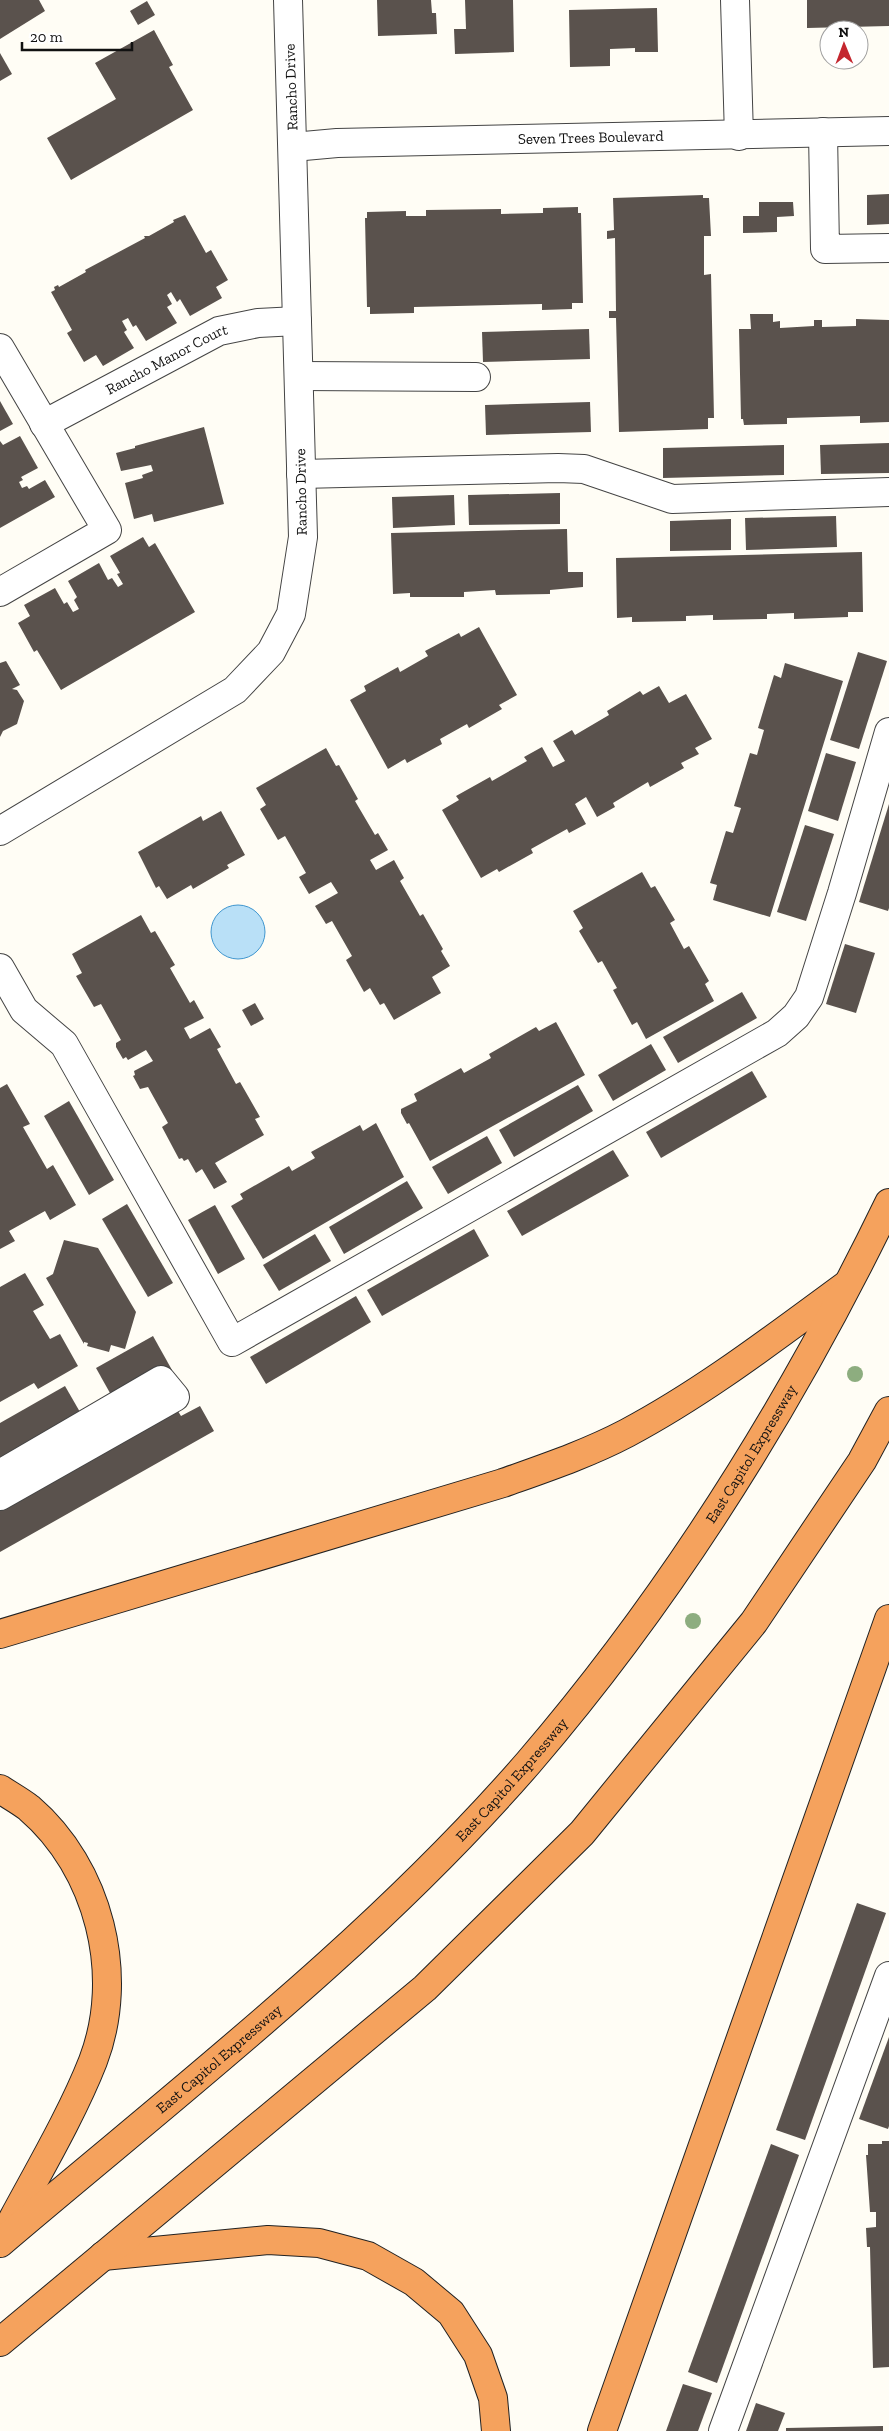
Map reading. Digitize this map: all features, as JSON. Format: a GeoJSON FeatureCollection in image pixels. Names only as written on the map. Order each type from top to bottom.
{"type":"FeatureCollection","features":[{"type":"Feature","properties":{"kind":"highway","name":"East Capitol Expressway"},"geometry":{"type":"LineString","coordinates":[[0,2243],[271,2015],[343,1950],[450,1846],[528,1763],[610,1662],[678,1567],[750,1459],[802,1371],[850,1283],[889,1203]]}},
{"type":"Feature","properties":{"kind":"highway"},"geometry":{"type":"LineString","coordinates":[[0,1634],[503,1482],[564,1461],[626,1434],[677,1404],[734,1367],[850,1283]]}},
{"type":"Feature","properties":{"kind":"highway"},"geometry":{"type":"LineString","coordinates":[[0,2342],[425,1988],[582,1833],[754,1622],[862,1461],[889,1411]]}},
{"type":"Feature","properties":{"kind":"highway"},"geometry":{"type":"LineString","coordinates":[[602,2431],[889,1619]]}},
{"type":"Feature","properties":{"kind":"highway"},"geometry":{"type":"LineString","coordinates":[[0,1789],[28,1808],[54,1835],[74,1862],[91,1897],[102,1933],[107,1977],[104,2021],[93,2060],[0,2243]]}},
{"type":"Feature","properties":{"kind":"highway"},"geometry":{"type":"LineString","coordinates":[[103,2256],[268,2240],[319,2243],[368,2256],[414,2282],[450,2313],[478,2355],[493,2398],[496,2431]]}},
{"type":"Feature","properties":{"kind":"street","name":"Rancho Drive"},"geometry":{"type":"LineString","coordinates":[[0,831],[235,690],[272,652],[291,614],[302,536],[300,376],[288,0]]}},
{"type":"Feature","properties":{"kind":"street"},"geometry":{"type":"LineString","coordinates":[[735,0],[739,136]]}},
{"type":"Feature","properties":{"kind":"street","name":"Seven Trees Boulevard"},"geometry":{"type":"LineString","coordinates":[[293,147],[347,143],[739,136],[889,131]]}},
{"type":"Feature","properties":{"kind":"street"},"geometry":{"type":"LineString","coordinates":[[823,132],[825,249],[889,248]]}},
{"type":"Feature","properties":{"kind":"street","name":"Rancho Manor Court"},"geometry":{"type":"LineString","coordinates":[[44,424],[219,331],[258,323],[297,321]]}},
{"type":"Feature","properties":{"kind":"street"},"geometry":{"type":"LineString","coordinates":[[0,348],[106,530],[0,592]]}},
{"type":"Feature","properties":{"kind":"street"},"geometry":{"type":"LineString","coordinates":[[300,376],[476,377]]}},
{"type":"Feature","properties":{"kind":"street"},"geometry":{"type":"LineString","coordinates":[[301,474],[558,468],[584,469],[672,499],[889,492]]}},
{"type":"Feature","properties":{"kind":"street"},"geometry":{"type":"LineString","coordinates":[[0,968],[24,1010],[64,1044],[232,1342],[777,1033],[796,1016],[809,997],[842,893],[889,732]]}},
{"type":"Feature","properties":{"kind":"street"},"geometry":{"type":"LineString","coordinates":[[0,1474],[161,1380],[175,1397],[0,1496]]}},
{"type":"Feature","properties":{"kind":"street"},"geometry":{"type":"LineString","coordinates":[[723,2431],[889,1976]]}},
{"type":"Feature","properties":{"kind":"water"},"geometry":{"type":"Polygon","coordinates":[[[238,905],[248,907],[257,913],[263,922],[265,932],[263,942],[257,951],[248,957],[238,959],[228,957],[219,951],[213,942],[211,932],[213,922],[219,913],[228,907],[238,905]]]}},
{"type":"Feature","properties":{"kind":"building"},"geometry":{"type":"Polygon","coordinates":[[[0,0],[39,0],[45,11],[0,39],[0,0]]]}},
{"type":"Feature","properties":{"kind":"building"},"geometry":{"type":"Polygon","coordinates":[[[377,0],[431,0],[432,13],[436,13],[437,34],[378,36],[377,0]]]}},
{"type":"Feature","properties":{"kind":"building"},"geometry":{"type":"Polygon","coordinates":[[[465,0],[513,0],[514,52],[455,54],[454,29],[466,29],[465,0]]]}},
{"type":"Feature","properties":{"kind":"building"},"geometry":{"type":"Polygon","coordinates":[[[807,0],[889,0],[889,26],[869,26],[869,20],[819,20],[819,28],[807,28],[807,0]]]}},
{"type":"Feature","properties":{"kind":"building"},"geometry":{"type":"Polygon","coordinates":[[[147,1],[155,15],[138,25],[130,11],[147,1]]]}},
{"type":"Feature","properties":{"kind":"building"},"geometry":{"type":"Polygon","coordinates":[[[657,8],[658,52],[635,52],[635,48],[610,49],[610,66],[570,67],[569,10],[657,8]]]}},
{"type":"Feature","properties":{"kind":"building"},"geometry":{"type":"Polygon","coordinates":[[[154,30],[173,65],[169,67],[193,110],[71,180],[47,138],[116,99],[95,63],[154,30]]]}},
{"type":"Feature","properties":{"kind":"building"},"geometry":{"type":"Polygon","coordinates":[[[0,53],[12,74],[0,81],[0,53]]]}},
{"type":"Feature","properties":{"kind":"building"},"geometry":{"type":"Polygon","coordinates":[[[889,194],[889,224],[867,225],[867,195],[889,194]]]}},
{"type":"Feature","properties":{"kind":"building"},"geometry":{"type":"Polygon","coordinates":[[[703,195],[703,198],[709,198],[711,236],[704,236],[704,275],[711,274],[714,418],[708,418],[708,429],[619,432],[616,318],[609,318],[609,311],[616,311],[615,238],[607,239],[607,231],[614,230],[613,198],[703,195]]]}},
{"type":"Feature","properties":{"kind":"building"},"geometry":{"type":"Polygon","coordinates":[[[759,202],[793,202],[794,216],[777,217],[777,232],[743,233],[743,216],[759,216],[759,202]]]}},
{"type":"Feature","properties":{"kind":"building"},"geometry":{"type":"Polygon","coordinates":[[[578,207],[578,213],[581,213],[583,303],[572,303],[572,309],[542,310],[542,304],[414,307],[414,313],[370,314],[370,307],[367,307],[365,218],[367,218],[367,212],[406,211],[406,216],[426,216],[426,210],[501,209],[501,214],[543,213],[543,208],[578,207]]]}},
{"type":"Feature","properties":{"kind":"building"},"geometry":{"type":"Polygon","coordinates":[[[185,215],[206,253],[211,250],[228,280],[216,287],[222,298],[190,316],[180,299],[177,302],[171,292],[167,295],[172,304],[167,307],[177,323],[146,341],[136,325],[133,327],[128,318],[122,321],[127,330],[124,332],[134,348],[103,366],[96,355],[84,362],[67,333],[72,330],[51,292],[55,290],[54,287],[58,285],[59,287],[86,272],[85,270],[145,238],[144,236],[149,236],[174,222],[173,220],[185,215]]]}},
{"type":"Feature","properties":{"kind":"building"},"geometry":{"type":"Polygon","coordinates":[[[750,314],[773,314],[773,322],[780,321],[780,328],[814,326],[814,320],[822,320],[822,327],[856,326],[856,319],[889,320],[889,422],[860,423],[860,416],[787,418],[787,424],[744,425],[743,419],[741,419],[739,329],[751,329],[750,314]]]}},
{"type":"Feature","properties":{"kind":"building"},"geometry":{"type":"Polygon","coordinates":[[[589,329],[590,359],[483,362],[482,332],[589,329]]]}},
{"type":"Feature","properties":{"kind":"building"},"geometry":{"type":"Polygon","coordinates":[[[0,401],[13,424],[0,431],[0,401]]]}},
{"type":"Feature","properties":{"kind":"building"},"geometry":{"type":"Polygon","coordinates":[[[590,402],[591,432],[486,435],[485,405],[590,402]]]}},
{"type":"Feature","properties":{"kind":"building"},"geometry":{"type":"Polygon","coordinates":[[[204,427],[224,504],[154,522],[152,514],[134,519],[125,483],[143,478],[142,475],[153,471],[151,465],[121,471],[116,453],[204,427]]]}},
{"type":"Feature","properties":{"kind":"building"},"geometry":{"type":"Polygon","coordinates":[[[20,436],[38,468],[21,477],[23,480],[19,482],[22,488],[27,486],[29,489],[45,480],[55,497],[0,528],[0,441],[3,445],[20,436]]]}},
{"type":"Feature","properties":{"kind":"building"},"geometry":{"type":"Polygon","coordinates":[[[889,443],[889,473],[821,474],[820,445],[889,443]]]}},
{"type":"Feature","properties":{"kind":"building"},"geometry":{"type":"Polygon","coordinates":[[[784,445],[784,475],[663,478],[663,448],[784,445]]]}},
{"type":"Feature","properties":{"kind":"building"},"geometry":{"type":"Polygon","coordinates":[[[560,493],[560,524],[469,525],[468,495],[560,493]]]}},
{"type":"Feature","properties":{"kind":"building"},"geometry":{"type":"Polygon","coordinates":[[[454,495],[455,525],[393,528],[392,497],[454,495]]]}},
{"type":"Feature","properties":{"kind":"building"},"geometry":{"type":"Polygon","coordinates":[[[836,516],[837,547],[746,550],[745,518],[836,516]]]}},
{"type":"Feature","properties":{"kind":"building"},"geometry":{"type":"Polygon","coordinates":[[[731,519],[731,550],[670,551],[670,521],[731,519]]]}},
{"type":"Feature","properties":{"kind":"building"},"geometry":{"type":"Polygon","coordinates":[[[567,529],[568,572],[583,572],[583,587],[550,590],[550,594],[496,595],[495,590],[464,592],[464,597],[410,597],[410,593],[393,594],[391,533],[567,529]]]}},
{"type":"Feature","properties":{"kind":"building"},"geometry":{"type":"Polygon","coordinates":[[[143,537],[149,547],[155,543],[195,612],[61,690],[37,650],[34,652],[18,623],[30,616],[24,605],[55,588],[64,604],[67,602],[73,612],[79,609],[74,600],[77,597],[68,581],[99,563],[108,580],[112,578],[118,587],[123,584],[117,574],[120,573],[110,556],[143,537]]]}},
{"type":"Feature","properties":{"kind":"building"},"geometry":{"type":"Polygon","coordinates":[[[862,552],[863,612],[848,612],[848,617],[794,619],[794,613],[767,614],[767,619],[713,620],[713,615],[686,616],[686,621],[632,622],[632,617],[617,618],[616,558],[862,552]]]}},
{"type":"Feature","properties":{"kind":"building"},"geometry":{"type":"Polygon","coordinates":[[[479,627],[517,695],[499,705],[502,709],[469,728],[467,724],[440,739],[442,744],[407,763],[405,759],[388,769],[350,700],[366,691],[364,686],[398,667],[400,672],[428,656],[425,651],[459,633],[461,637],[479,627]]]}},
{"type":"Feature","properties":{"kind":"building"},"geometry":{"type":"Polygon","coordinates":[[[858,652],[887,661],[859,749],[830,740],[858,652]]]}},
{"type":"Feature","properties":{"kind":"building"},"geometry":{"type":"Polygon","coordinates":[[[6,661],[20,685],[12,689],[17,690],[24,701],[17,724],[3,731],[0,737],[0,663],[6,661]]]}},
{"type":"Feature","properties":{"kind":"building"},"geometry":{"type":"Polygon","coordinates":[[[785,663],[843,681],[770,917],[713,900],[717,885],[710,883],[726,831],[733,833],[741,808],[734,806],[750,753],[757,755],[764,730],[758,728],[774,675],[781,678],[785,663]]]}},
{"type":"Feature","properties":{"kind":"building"},"geometry":{"type":"Polygon","coordinates":[[[659,686],[669,703],[686,694],[712,739],[695,748],[699,754],[681,763],[684,768],[650,787],[648,782],[613,803],[615,807],[597,817],[586,797],[575,804],[586,824],[569,833],[567,829],[531,849],[533,853],[499,872],[497,869],[481,878],[442,810],[459,800],[456,796],[490,777],[492,781],[527,761],[524,757],[542,747],[553,767],[565,761],[553,741],[572,730],[575,735],[609,715],[607,711],[640,691],[643,695],[659,686]]]}},
{"type":"Feature","properties":{"kind":"building"},"geometry":{"type":"Polygon","coordinates":[[[326,748],[336,766],[339,765],[358,799],[355,801],[375,835],[378,833],[388,850],[370,860],[376,870],[394,860],[404,878],[400,881],[420,916],[423,914],[443,949],[441,951],[450,966],[432,977],[441,993],[394,1020],[384,1003],[380,1005],[370,988],[364,992],[346,960],[352,956],[332,921],[326,924],[315,906],[338,893],[331,882],[309,894],[299,877],[306,873],[285,836],[278,840],[260,809],[266,805],[256,788],[326,748]]]}},
{"type":"Feature","properties":{"kind":"building"},"geometry":{"type":"Polygon","coordinates":[[[826,753],[856,762],[838,821],[808,811],[826,753]]]}},
{"type":"Feature","properties":{"kind":"building"},"geometry":{"type":"Polygon","coordinates":[[[889,804],[889,908],[888,911],[859,902],[889,804]]]}},
{"type":"Feature","properties":{"kind":"building"},"geometry":{"type":"Polygon","coordinates":[[[221,811],[245,855],[227,865],[229,868],[193,889],[191,885],[167,899],[159,886],[156,888],[138,852],[201,816],[203,821],[221,811]]]}},
{"type":"Feature","properties":{"kind":"building"},"geometry":{"type":"Polygon","coordinates":[[[805,825],[834,834],[806,921],[777,912],[805,825]]]}},
{"type":"Feature","properties":{"kind":"building"},"geometry":{"type":"Polygon","coordinates":[[[642,872],[651,888],[655,886],[675,920],[670,923],[684,949],[689,946],[709,981],[705,984],[714,1001],[646,1039],[637,1022],[632,1025],[613,990],[617,988],[602,961],[598,963],[579,931],[583,928],[573,911],[642,872]]]}},
{"type":"Feature","properties":{"kind":"building"},"geometry":{"type":"Polygon","coordinates":[[[141,915],[151,933],[155,931],[175,965],[170,968],[190,1003],[194,1000],[204,1018],[184,1028],[190,1039],[210,1028],[221,1047],[217,1049],[236,1084],[240,1082],[260,1117],[255,1119],[264,1135],[215,1163],[227,1182],[214,1189],[202,1169],[196,1173],[188,1159],[184,1161],[182,1158],[179,1159],[162,1127],[168,1123],[148,1087],[140,1089],[133,1076],[135,1075],[134,1071],[153,1061],[146,1050],[128,1060],[126,1057],[123,1059],[116,1047],[116,1043],[121,1040],[101,1004],[94,1007],[76,976],[82,973],[72,954],[141,915]]]}},
{"type":"Feature","properties":{"kind":"building"},"geometry":{"type":"Polygon","coordinates":[[[845,944],[875,953],[856,1013],[826,1004],[845,944]]]}},
{"type":"Feature","properties":{"kind":"building"},"geometry":{"type":"Polygon","coordinates":[[[742,992],[757,1018],[678,1063],[663,1037],[742,992]]]}},
{"type":"Feature","properties":{"kind":"building"},"geometry":{"type":"Polygon","coordinates":[[[255,1003],[264,1019],[251,1026],[242,1010],[255,1003]]]}},
{"type":"Feature","properties":{"kind":"building"},"geometry":{"type":"Polygon","coordinates":[[[556,1022],[585,1075],[430,1161],[409,1123],[407,1124],[401,1113],[401,1109],[417,1101],[414,1094],[461,1068],[464,1073],[491,1058],[489,1054],[536,1027],[539,1031],[556,1022]]]}},
{"type":"Feature","properties":{"kind":"building"},"geometry":{"type":"Polygon","coordinates":[[[651,1044],[666,1070],[613,1101],[598,1075],[651,1044]]]}},
{"type":"Feature","properties":{"kind":"building"},"geometry":{"type":"Polygon","coordinates":[[[752,1071],[767,1097],[661,1158],[646,1132],[752,1071]]]}},
{"type":"Feature","properties":{"kind":"building"},"geometry":{"type":"Polygon","coordinates":[[[7,1084],[30,1124],[23,1127],[47,1169],[53,1165],[76,1205],[50,1220],[45,1211],[9,1231],[15,1241],[0,1249],[0,1088],[7,1084]]]}},
{"type":"Feature","properties":{"kind":"building"},"geometry":{"type":"Polygon","coordinates":[[[578,1085],[593,1111],[514,1157],[499,1130],[578,1085]]]}},
{"type":"Feature","properties":{"kind":"building"},"geometry":{"type":"Polygon","coordinates":[[[69,1101],[114,1180],[89,1195],[44,1116],[69,1101]]]}},
{"type":"Feature","properties":{"kind":"building"},"geometry":{"type":"Polygon","coordinates":[[[376,1123],[404,1177],[263,1259],[231,1206],[243,1199],[240,1194],[289,1166],[292,1171],[315,1158],[311,1152],[360,1125],[363,1131],[376,1123]]]}},
{"type":"Feature","properties":{"kind":"building"},"geometry":{"type":"Polygon","coordinates":[[[487,1136],[502,1163],[448,1194],[432,1167],[487,1136]]]}},
{"type":"Feature","properties":{"kind":"building"},"geometry":{"type":"Polygon","coordinates":[[[613,1150],[629,1176],[522,1236],[507,1211],[613,1150]]]}},
{"type":"Feature","properties":{"kind":"building"},"geometry":{"type":"Polygon","coordinates":[[[407,1181],[423,1208],[344,1254],[329,1227],[407,1181]]]}},
{"type":"Feature","properties":{"kind":"building"},"geometry":{"type":"Polygon","coordinates":[[[127,1204],[173,1283],[148,1297],[102,1219],[127,1204]]]}},
{"type":"Feature","properties":{"kind":"building"},"geometry":{"type":"Polygon","coordinates":[[[215,1205],[245,1259],[218,1274],[188,1220],[215,1205]]]}},
{"type":"Feature","properties":{"kind":"building"},"geometry":{"type":"Polygon","coordinates":[[[474,1229],[489,1256],[382,1316],[367,1290],[474,1229]]]}},
{"type":"Feature","properties":{"kind":"building"},"geometry":{"type":"Polygon","coordinates":[[[315,1234],[331,1261],[279,1291],[263,1265],[315,1234]]]}},
{"type":"Feature","properties":{"kind":"building"},"geometry":{"type":"Polygon","coordinates":[[[64,1240],[98,1248],[136,1312],[125,1349],[111,1345],[109,1352],[87,1346],[88,1343],[84,1342],[84,1344],[46,1278],[53,1274],[64,1240]]]}},
{"type":"Feature","properties":{"kind":"building"},"geometry":{"type":"Polygon","coordinates":[[[25,1273],[44,1305],[33,1311],[50,1339],[60,1334],[78,1366],[38,1389],[34,1383],[0,1402],[0,1287],[25,1273]]]}},
{"type":"Feature","properties":{"kind":"building"},"geometry":{"type":"Polygon","coordinates":[[[356,1296],[371,1322],[266,1384],[250,1357],[356,1296]]]}},
{"type":"Feature","properties":{"kind":"building"},"geometry":{"type":"Polygon","coordinates":[[[153,1336],[172,1370],[115,1402],[96,1368],[153,1336]]]}},
{"type":"Feature","properties":{"kind":"building"},"geometry":{"type":"Polygon","coordinates":[[[65,1386],[84,1419],[0,1468],[0,1423],[65,1386]]]}},
{"type":"Feature","properties":{"kind":"building"},"geometry":{"type":"Polygon","coordinates":[[[200,1406],[214,1431],[0,1552],[0,1508],[176,1408],[181,1416],[200,1406]]]}},
{"type":"Feature","properties":{"kind":"building"},"geometry":{"type":"Polygon","coordinates":[[[857,1903],[886,1913],[805,2140],[776,2130],[857,1903]]]}},
{"type":"Feature","properties":{"kind":"building"},"geometry":{"type":"Polygon","coordinates":[[[889,2037],[889,2126],[888,2129],[859,2119],[889,2037]]]}},
{"type":"Feature","properties":{"kind":"building"},"geometry":{"type":"Polygon","coordinates":[[[882,2141],[889,2141],[889,2367],[873,2368],[870,2247],[867,2247],[866,2228],[876,2227],[876,2212],[870,2212],[866,2155],[868,2155],[868,2144],[882,2144],[882,2141]]]}},
{"type":"Feature","properties":{"kind":"building"},"geometry":{"type":"Polygon","coordinates":[[[771,2144],[799,2155],[717,2383],[688,2372],[771,2144]]]}},
{"type":"Feature","properties":{"kind":"building"},"geometry":{"type":"Polygon","coordinates":[[[683,2384],[712,2393],[698,2431],[666,2431],[683,2384]]]}},
{"type":"Feature","properties":{"kind":"building"},"geometry":{"type":"Polygon","coordinates":[[[756,2403],[785,2413],[778,2431],[746,2431],[756,2403]]]}},
{"type":"Feature","properties":{"kind":"building"},"geometry":{"type":"Polygon","coordinates":[[[883,2426],[883,2431],[786,2431],[786,2428],[883,2426]]]}}]}
